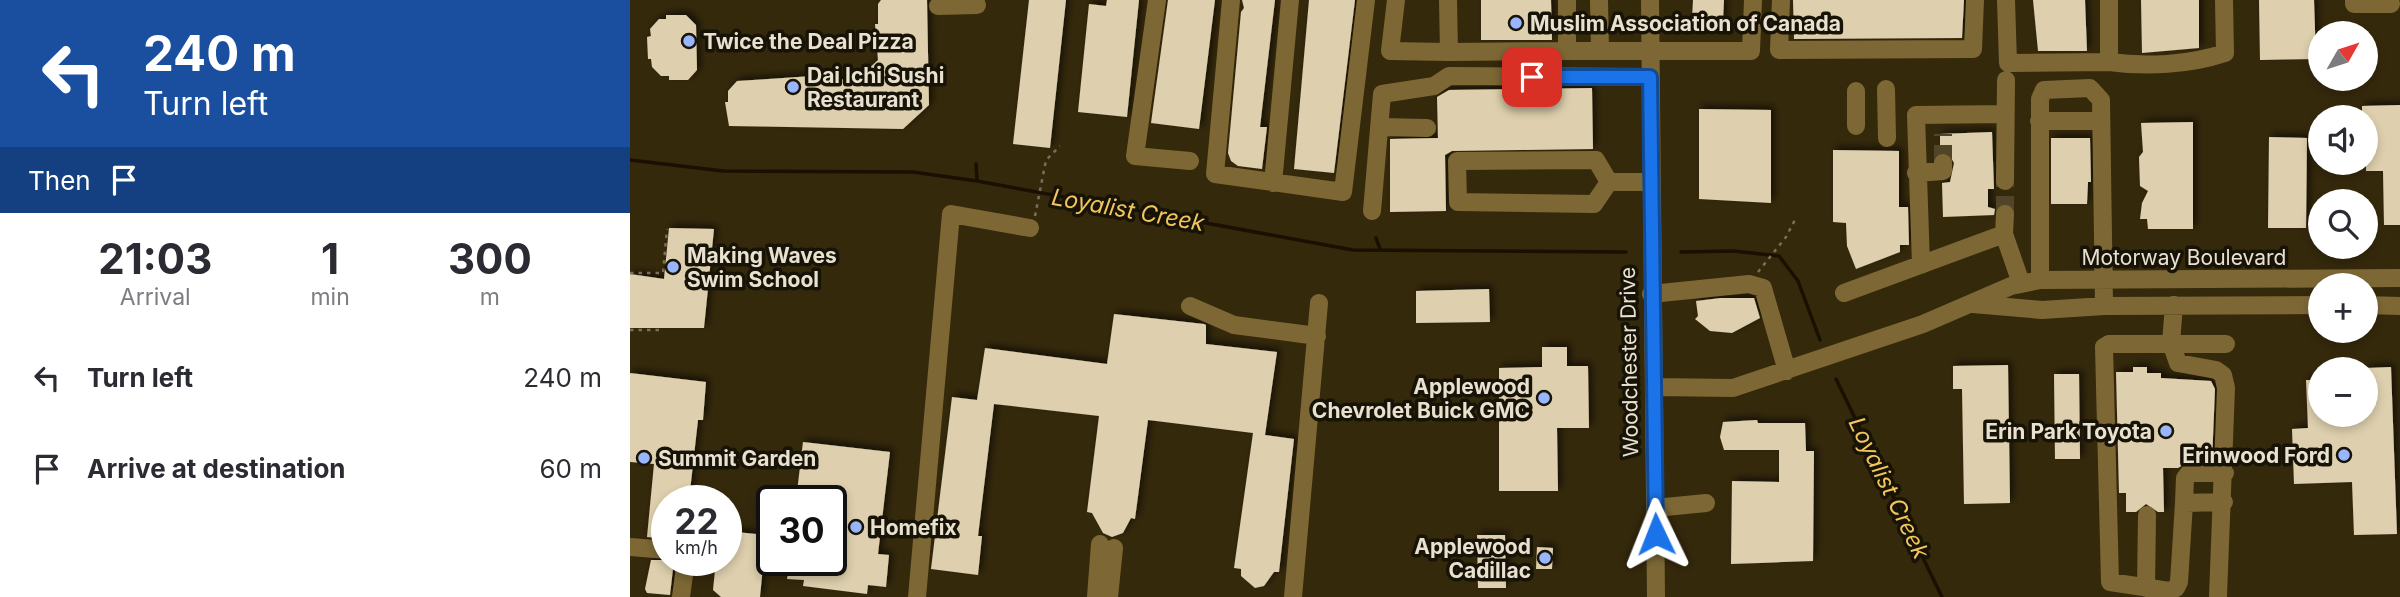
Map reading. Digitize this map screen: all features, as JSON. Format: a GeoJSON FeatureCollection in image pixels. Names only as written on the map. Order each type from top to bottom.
{"type":"FeatureCollection","features":[{"type":"Feature","properties":{"kind":"street"},"geometry":{"type":"LineString","coordinates":[[1157,0],[1135,156],[1190,162]]}},
{"type":"Feature","properties":{"kind":"street"},"geometry":{"type":"LineString","coordinates":[[1231,0],[1215,174],[1343,192],[1366,0]]}},
{"type":"Feature","properties":{"kind":"street"},"geometry":{"type":"LineString","coordinates":[[1273,183],[1290,0]]}},
{"type":"Feature","properties":{"kind":"street"},"geometry":{"type":"LineString","coordinates":[[1396,0],[1390,51],[1449,52],[1751,51],[1754,0]]}},
{"type":"Feature","properties":{"kind":"street"},"geometry":{"type":"LineString","coordinates":[[1448,0],[1449,52]]}},
{"type":"Feature","properties":{"kind":"street"},"geometry":{"type":"LineString","coordinates":[[1567,0],[1567,51]]}},
{"type":"Feature","properties":{"kind":"street"},"geometry":{"type":"LineString","coordinates":[[1600,0],[1600,51]]}},
{"type":"Feature","properties":{"kind":"street","name":"Woodchester Drive"},"geometry":{"type":"LineString","coordinates":[[1650,0],[1656,597]]}},
{"type":"Feature","properties":{"kind":"street"},"geometry":{"type":"LineString","coordinates":[[1781,0],[1779,50],[1973,49],[1975,0]]}},
{"type":"Feature","properties":{"kind":"street"},"geometry":{"type":"LineString","coordinates":[[2006,0],[2008,62],[2109,62],[2130,65],[2202,61],[2225,54],[2224,0]]}},
{"type":"Feature","properties":{"kind":"street"},"geometry":{"type":"LineString","coordinates":[[2109,0],[2109,62]]}},
{"type":"Feature","properties":{"kind":"street"},"geometry":{"type":"LineString","coordinates":[[2354,0],[2354,4],[2391,4]]}},
{"type":"Feature","properties":{"kind":"street"},"geometry":{"type":"LineString","coordinates":[[938,6],[977,5]]}},
{"type":"Feature","properties":{"kind":"street"},"geometry":{"type":"LineString","coordinates":[[1372,211],[1382,94],[1434,86],[1449,76],[1650,77]]}},
{"type":"Feature","properties":{"kind":"street"},"geometry":{"type":"LineString","coordinates":[[2005,181],[2006,80]]}},
{"type":"Feature","properties":{"kind":"street"},"geometry":{"type":"LineString","coordinates":[[2040,280],[2040,99],[2044,90],[2090,88],[2101,100],[2104,306]]}},
{"type":"Feature","properties":{"kind":"street"},"geometry":{"type":"LineString","coordinates":[[1886,89],[1887,138]]}},
{"type":"Feature","properties":{"kind":"street"},"geometry":{"type":"LineString","coordinates":[[1856,90],[1856,126]]}},
{"type":"Feature","properties":{"kind":"street"},"geometry":{"type":"LineString","coordinates":[[1921,265],[1916,115],[1943,125],[2004,114]]}},
{"type":"Feature","properties":{"kind":"street"},"geometry":{"type":"LineString","coordinates":[[2039,121],[2101,121]]}},
{"type":"Feature","properties":{"kind":"street"},"geometry":{"type":"LineString","coordinates":[[1380,127],[1427,128]]}},
{"type":"Feature","properties":{"kind":"street"},"geometry":{"type":"LineString","coordinates":[[1596,160],[1609,182],[1594,204],[1458,202],[1457,161],[1596,160]]}},
{"type":"Feature","properties":{"kind":"street"},"geometry":{"type":"LineString","coordinates":[[1916,173],[1943,171],[1943,163]]}},
{"type":"Feature","properties":{"kind":"street"},"geometry":{"type":"LineString","coordinates":[[1609,182],[1651,182]]}},
{"type":"Feature","properties":{"kind":"street"},"geometry":{"type":"LineString","coordinates":[[917,597],[951,214],[1032,224]]}},
{"type":"Feature","properties":{"kind":"street"},"geometry":{"type":"LineString","coordinates":[[2005,214],[2004,234],[2021,283]]}},
{"type":"Feature","properties":{"kind":"street"},"geometry":{"type":"LineString","coordinates":[[1844,293],[2004,234]]}},
{"type":"Feature","properties":{"kind":"street","name":"Motorway Boulevard"},"geometry":{"type":"LineString","coordinates":[[1654,387],[1733,388],[1973,304],[2021,283],[2040,280],[2400,278]]}},
{"type":"Feature","properties":{"kind":"street"},"geometry":{"type":"LineString","coordinates":[[1651,294],[1749,284],[1763,288],[1787,371]]}},
{"type":"Feature","properties":{"kind":"street"},"geometry":{"type":"LineString","coordinates":[[1293,597],[1320,303]]}},
{"type":"Feature","properties":{"kind":"street","name":"Motorway Boulevard"},"geometry":{"type":"LineString","coordinates":[[1973,304],[2042,310],[2104,306],[2308,305]]}},
{"type":"Feature","properties":{"kind":"street"},"geometry":{"type":"LineString","coordinates":[[2174,305],[2171,343],[2172,353],[2178,363],[2216,370],[2223,375],[2225,473],[2218,596]]}},
{"type":"Feature","properties":{"kind":"street"},"geometry":{"type":"LineString","coordinates":[[2378,305],[2400,306]]}},
{"type":"Feature","properties":{"kind":"street"},"geometry":{"type":"LineString","coordinates":[[1190,306],[1234,325],[1317,336]]}},
{"type":"Feature","properties":{"kind":"street"},"geometry":{"type":"LineString","coordinates":[[2225,473],[2189,473],[2185,478],[2179,582],[2176,588],[2169,591],[2110,582],[2102,351],[2109,344],[2226,344]]}},
{"type":"Feature","properties":{"kind":"street"},"geometry":{"type":"LineString","coordinates":[[2184,503],[2224,502]]}},
{"type":"Feature","properties":{"kind":"street"},"geometry":{"type":"LineString","coordinates":[[1655,508],[1706,503]]}},
{"type":"Feature","properties":{"kind":"street"},"geometry":{"type":"LineString","coordinates":[[2146,588],[2147,516]]}},
{"type":"Feature","properties":{"kind":"street"},"geometry":{"type":"LineString","coordinates":[[1096,597],[1107,546],[1109,597]]}},
{"type":"Feature","properties":{"kind":"street"},"geometry":{"type":"LineString","coordinates":[[630,547],[651,549]]}},
{"type":"Feature","properties":{"kind":"street"},"geometry":{"type":"LineString","coordinates":[[681,597],[684,576]]}},
{"type":"Feature","properties":{"kind":"path"},"geometry":{"type":"LineString","coordinates":[[1032,224],[1046,160],[1060,145]]}},
{"type":"Feature","properties":{"kind":"path"},"geometry":{"type":"LineString","coordinates":[[1767,261],[1786,237],[1796,218]]}},
{"type":"Feature","properties":{"kind":"path"},"geometry":{"type":"LineString","coordinates":[[630,273],[663,273],[667,229]]}},
{"type":"Feature","properties":{"kind":"path"},"geometry":{"type":"LineString","coordinates":[[630,330],[659,330]]}},
{"type":"Feature","properties":{"kind":"building"},"geometry":{"type":"Polygon","coordinates":[[[881,0],[927,0],[929,105],[903,129],[729,126],[725,102],[728,102],[728,91],[737,81],[813,76],[813,80],[858,79],[878,60],[875,24],[878,24],[878,4],[881,0]]]}},
{"type":"Feature","properties":{"kind":"building"},"geometry":{"type":"Polygon","coordinates":[[[1029,0],[1066,0],[1050,148],[1013,144],[1029,0]]]}},
{"type":"Feature","properties":{"kind":"building"},"geometry":{"type":"Polygon","coordinates":[[[1107,0],[1139,0],[1127,117],[1078,112],[1089,4],[1106,6],[1107,0]]]}},
{"type":"Feature","properties":{"kind":"building"},"geometry":{"type":"Polygon","coordinates":[[[1168,0],[1215,0],[1199,129],[1151,123],[1168,0]]]}},
{"type":"Feature","properties":{"kind":"building"},"geometry":{"type":"Polygon","coordinates":[[[1242,0],[1275,0],[1260,127],[1267,127],[1262,169],[1238,166],[1231,161],[1228,153],[1241,12],[1244,8],[1242,0]]]}},
{"type":"Feature","properties":{"kind":"building"},"geometry":{"type":"Polygon","coordinates":[[[1309,0],[1355,0],[1334,173],[1294,169],[1309,0]]]}},
{"type":"Feature","properties":{"kind":"building","name":"Muslim Association of Canada"},"geometry":{"type":"Polygon","coordinates":[[[1481,0],[1551,0],[1552,40],[1481,40],[1481,0]]]}},
{"type":"Feature","properties":{"kind":"building"},"geometry":{"type":"Polygon","coordinates":[[[1693,0],[1724,0],[1723,21],[1692,19],[1693,0]]]}},
{"type":"Feature","properties":{"kind":"building"},"geometry":{"type":"Polygon","coordinates":[[[1793,0],[1964,0],[1962,38],[1794,39],[1793,0]]]}},
{"type":"Feature","properties":{"kind":"building"},"geometry":{"type":"Polygon","coordinates":[[[2033,0],[2085,0],[2087,51],[2038,51],[2033,0]]]}},
{"type":"Feature","properties":{"kind":"building"},"geometry":{"type":"Polygon","coordinates":[[[2141,0],[2199,0],[2199,48],[2142,53],[2141,0]]]}},
{"type":"Feature","properties":{"kind":"building"},"geometry":{"type":"Polygon","coordinates":[[[2259,0],[2314,0],[2315,21],[2308,21],[2308,59],[2260,60],[2259,0]]]}},
{"type":"Feature","properties":{"kind":"building"},"geometry":{"type":"Polygon","coordinates":[[[666,15],[686,15],[696,25],[697,70],[688,80],[669,80],[669,76],[661,76],[652,67],[651,59],[648,59],[647,37],[651,36],[650,29],[659,19],[666,19],[666,15]]]}},
{"type":"Feature","properties":{"kind":"building"},"geometry":{"type":"Polygon","coordinates":[[[1592,88],[1593,149],[1452,151],[1445,155],[1446,211],[1390,212],[1390,139],[1438,138],[1437,97],[1449,90],[1592,88]]]}},
{"type":"Feature","properties":{"kind":"building"},"geometry":{"type":"Polygon","coordinates":[[[2400,105],[2400,225],[2384,225],[2383,171],[2378,171],[2378,106],[2400,105]]]}},
{"type":"Feature","properties":{"kind":"building"},"geometry":{"type":"Polygon","coordinates":[[[1699,109],[1771,110],[1771,203],[1699,199],[1699,109]]]}},
{"type":"Feature","properties":{"kind":"building"},"geometry":{"type":"Polygon","coordinates":[[[2193,122],[2193,229],[2148,229],[2147,219],[2140,219],[2142,203],[2148,191],[2140,186],[2139,157],[2143,152],[2141,123],[2193,122]]]}},
{"type":"Feature","properties":{"kind":"building"},"geometry":{"type":"Polygon","coordinates":[[[1992,132],[1994,189],[1988,189],[1988,207],[1995,209],[1994,215],[1943,217],[1942,183],[1950,182],[1954,163],[1949,154],[1940,152],[1940,134],[1992,132]]]}},
{"type":"Feature","properties":{"kind":"building"},"geometry":{"type":"Polygon","coordinates":[[[2269,137],[2307,138],[2306,228],[2268,228],[2269,137]]]}},
{"type":"Feature","properties":{"kind":"building"},"geometry":{"type":"Polygon","coordinates":[[[2051,138],[2090,138],[2091,182],[2088,182],[2087,204],[2051,204],[2051,138]]]}},
{"type":"Feature","properties":{"kind":"building"},"geometry":{"type":"Polygon","coordinates":[[[1833,150],[1899,151],[1899,207],[1908,207],[1909,245],[1900,245],[1900,252],[1856,269],[1847,246],[1846,223],[1833,222],[1833,150]]]}},
{"type":"Feature","properties":{"kind":"building"},"geometry":{"type":"Polygon","coordinates":[[[669,228],[714,229],[704,328],[630,328],[630,274],[664,279],[669,228]]]}},
{"type":"Feature","properties":{"kind":"building"},"geometry":{"type":"Polygon","coordinates":[[[1489,289],[1490,322],[1416,323],[1416,291],[1489,289]]]}},
{"type":"Feature","properties":{"kind":"building"},"geometry":{"type":"Polygon","coordinates":[[[1754,298],[1760,318],[1732,333],[1710,331],[1695,319],[1698,316],[1696,301],[1754,298]]]}},
{"type":"Feature","properties":{"kind":"building"},"geometry":{"type":"Polygon","coordinates":[[[1114,314],[1204,324],[1206,344],[1277,352],[1265,435],[1294,439],[1279,572],[1274,572],[1264,586],[1255,588],[1241,576],[1241,569],[1234,568],[1253,433],[1148,420],[1135,519],[1131,518],[1123,533],[1112,537],[1103,533],[1092,513],[1087,512],[1099,416],[994,404],[978,536],[982,536],[978,575],[931,569],[952,397],[977,400],[985,348],[1107,364],[1114,314]]]}},
{"type":"Feature","properties":{"kind":"building","name":"Applewood Chevrolet Buick GMC"},"geometry":{"type":"Polygon","coordinates":[[[1542,347],[1567,347],[1567,366],[1588,366],[1589,428],[1557,428],[1558,491],[1499,491],[1499,368],[1542,367],[1542,347]]]}},
{"type":"Feature","properties":{"kind":"building"},"geometry":{"type":"Polygon","coordinates":[[[2008,365],[2010,503],[1964,504],[1962,389],[1953,389],[1953,366],[2008,365]]]}},
{"type":"Feature","properties":{"kind":"building","name":"Erin Park Toyota"},"geometry":{"type":"Polygon","coordinates":[[[2133,367],[2147,367],[2147,373],[2161,373],[2161,378],[2211,381],[2215,389],[2212,462],[2188,462],[2178,468],[2163,468],[2164,512],[2158,512],[2146,504],[2136,512],[2126,512],[2126,493],[2119,493],[2116,372],[2133,372],[2133,367]]]}},
{"type":"Feature","properties":{"kind":"building","name":"Erinwood Ford"},"geometry":{"type":"Polygon","coordinates":[[[2391,367],[2397,534],[2354,535],[2352,482],[2294,484],[2292,429],[2308,428],[2306,380],[2308,427],[2378,427],[2378,368],[2391,367]]]}},
{"type":"Feature","properties":{"kind":"building"},"geometry":{"type":"Polygon","coordinates":[[[630,373],[706,382],[703,420],[698,420],[691,485],[652,485],[654,464],[630,462],[630,373]]]}},
{"type":"Feature","properties":{"kind":"building"},"geometry":{"type":"Polygon","coordinates":[[[2054,374],[2079,374],[2080,459],[2055,459],[2054,374]]]}},
{"type":"Feature","properties":{"kind":"building"},"geometry":{"type":"Polygon","coordinates":[[[1757,420],[1758,423],[1805,423],[1806,451],[1814,451],[1813,561],[1731,564],[1732,481],[1779,482],[1779,450],[1724,450],[1720,437],[1723,422],[1757,420]]]}},
{"type":"Feature","properties":{"kind":"building","name":"Homefix"},"geometry":{"type":"Polygon","coordinates":[[[803,442],[890,452],[878,554],[889,555],[886,587],[868,585],[867,594],[803,586],[804,580],[787,579],[787,576],[847,576],[847,485],[798,485],[803,442]]]}},
{"type":"Feature","properties":{"kind":"building"},"geometry":{"type":"Polygon","coordinates":[[[651,495],[651,537],[647,537],[651,495]]]}},
{"type":"Feature","properties":{"kind":"building"},"geometry":{"type":"Polygon","coordinates":[[[742,533],[756,534],[756,576],[762,576],[760,597],[721,597],[713,590],[714,576],[742,576],[742,533]]]}},
{"type":"Feature","properties":{"kind":"building"},"geometry":{"type":"Polygon","coordinates":[[[1477,535],[1505,535],[1506,588],[1478,588],[1477,535]]]}},
{"type":"Feature","properties":{"kind":"building","name":"Applewood Cadillac"},"geometry":{"type":"Polygon","coordinates":[[[1537,547],[1553,548],[1552,569],[1536,569],[1537,547]]]}},
{"type":"Feature","properties":{"kind":"building"},"geometry":{"type":"Polygon","coordinates":[[[651,560],[651,576],[672,576],[670,595],[647,593],[645,589],[651,560]]]}},
{"type":"Feature","properties":{"kind":"waterway","name":"Loyalist Creek"},"geometry":{"type":"LineString","coordinates":[[630,160],[723,171],[913,172],[977,181],[1353,250],[1626,252]]}},
{"type":"Feature","properties":{"kind":"waterway"},"geometry":{"type":"LineString","coordinates":[[976,164],[977,180]]}},
{"type":"Feature","properties":{"kind":"waterway"},"geometry":{"type":"LineString","coordinates":[[1376,238],[1380,249]]}},
{"type":"Feature","properties":{"kind":"waterway","name":"Loyalist Creek"},"geometry":{"type":"LineString","coordinates":[[1681,252],[1734,251],[1779,256],[1798,281],[1820,340]]}},
{"type":"Feature","properties":{"kind":"waterway","name":"Loyalist Creek"},"geometry":{"type":"LineString","coordinates":[[1836,379],[1942,597]]}},
{"type":"Feature","properties":{"kind":"tunnel"},"geometry":{"type":"LineString","coordinates":[[1943,134],[1943,163]]}},
{"type":"Feature","properties":{"kind":"tunnel"},"geometry":{"type":"LineString","coordinates":[[2005,181],[2005,214]]}},
{"type":"Feature","properties":{"kind":"place","name":"Muslim Association of Canada"},"geometry":{"type":"Point","coordinates":[1516,23]}},
{"type":"Feature","properties":{"kind":"place","name":"Twice the Deal Pizza"},"geometry":{"type":"Point","coordinates":[689,41]}},
{"type":"Feature","properties":{"kind":"place","name":"Dai Ichi Sushi Restaurant"},"geometry":{"type":"Point","coordinates":[793,87]}},
{"type":"Feature","properties":{"kind":"place","name":"Making Waves Swim School"},"geometry":{"type":"Point","coordinates":[673,267]}},
{"type":"Feature","properties":{"kind":"place","name":"Applewood Chevrolet Buick GMC"},"geometry":{"type":"Point","coordinates":[1544,398]}},
{"type":"Feature","properties":{"kind":"place","name":"Erin Park Toyota"},"geometry":{"type":"Point","coordinates":[2166,431]}},
{"type":"Feature","properties":{"kind":"place","name":"Erinwood Ford"},"geometry":{"type":"Point","coordinates":[2344,455]}},
{"type":"Feature","properties":{"kind":"place","name":"Summit Garden"},"geometry":{"type":"Point","coordinates":[644,458]}},
{"type":"Feature","properties":{"kind":"place","name":"Homefix"},"geometry":{"type":"Point","coordinates":[856,527]}},
{"type":"Feature","properties":{"kind":"place","name":"Applewood Cadillac"},"geometry":{"type":"Point","coordinates":[1545,558]}},
{"type":"Feature","properties":{"kind":"route"},"geometry":{"type":"LineString","coordinates":[[1532,77],[1650,77],[1650,277],[1656,534]]}}]}
